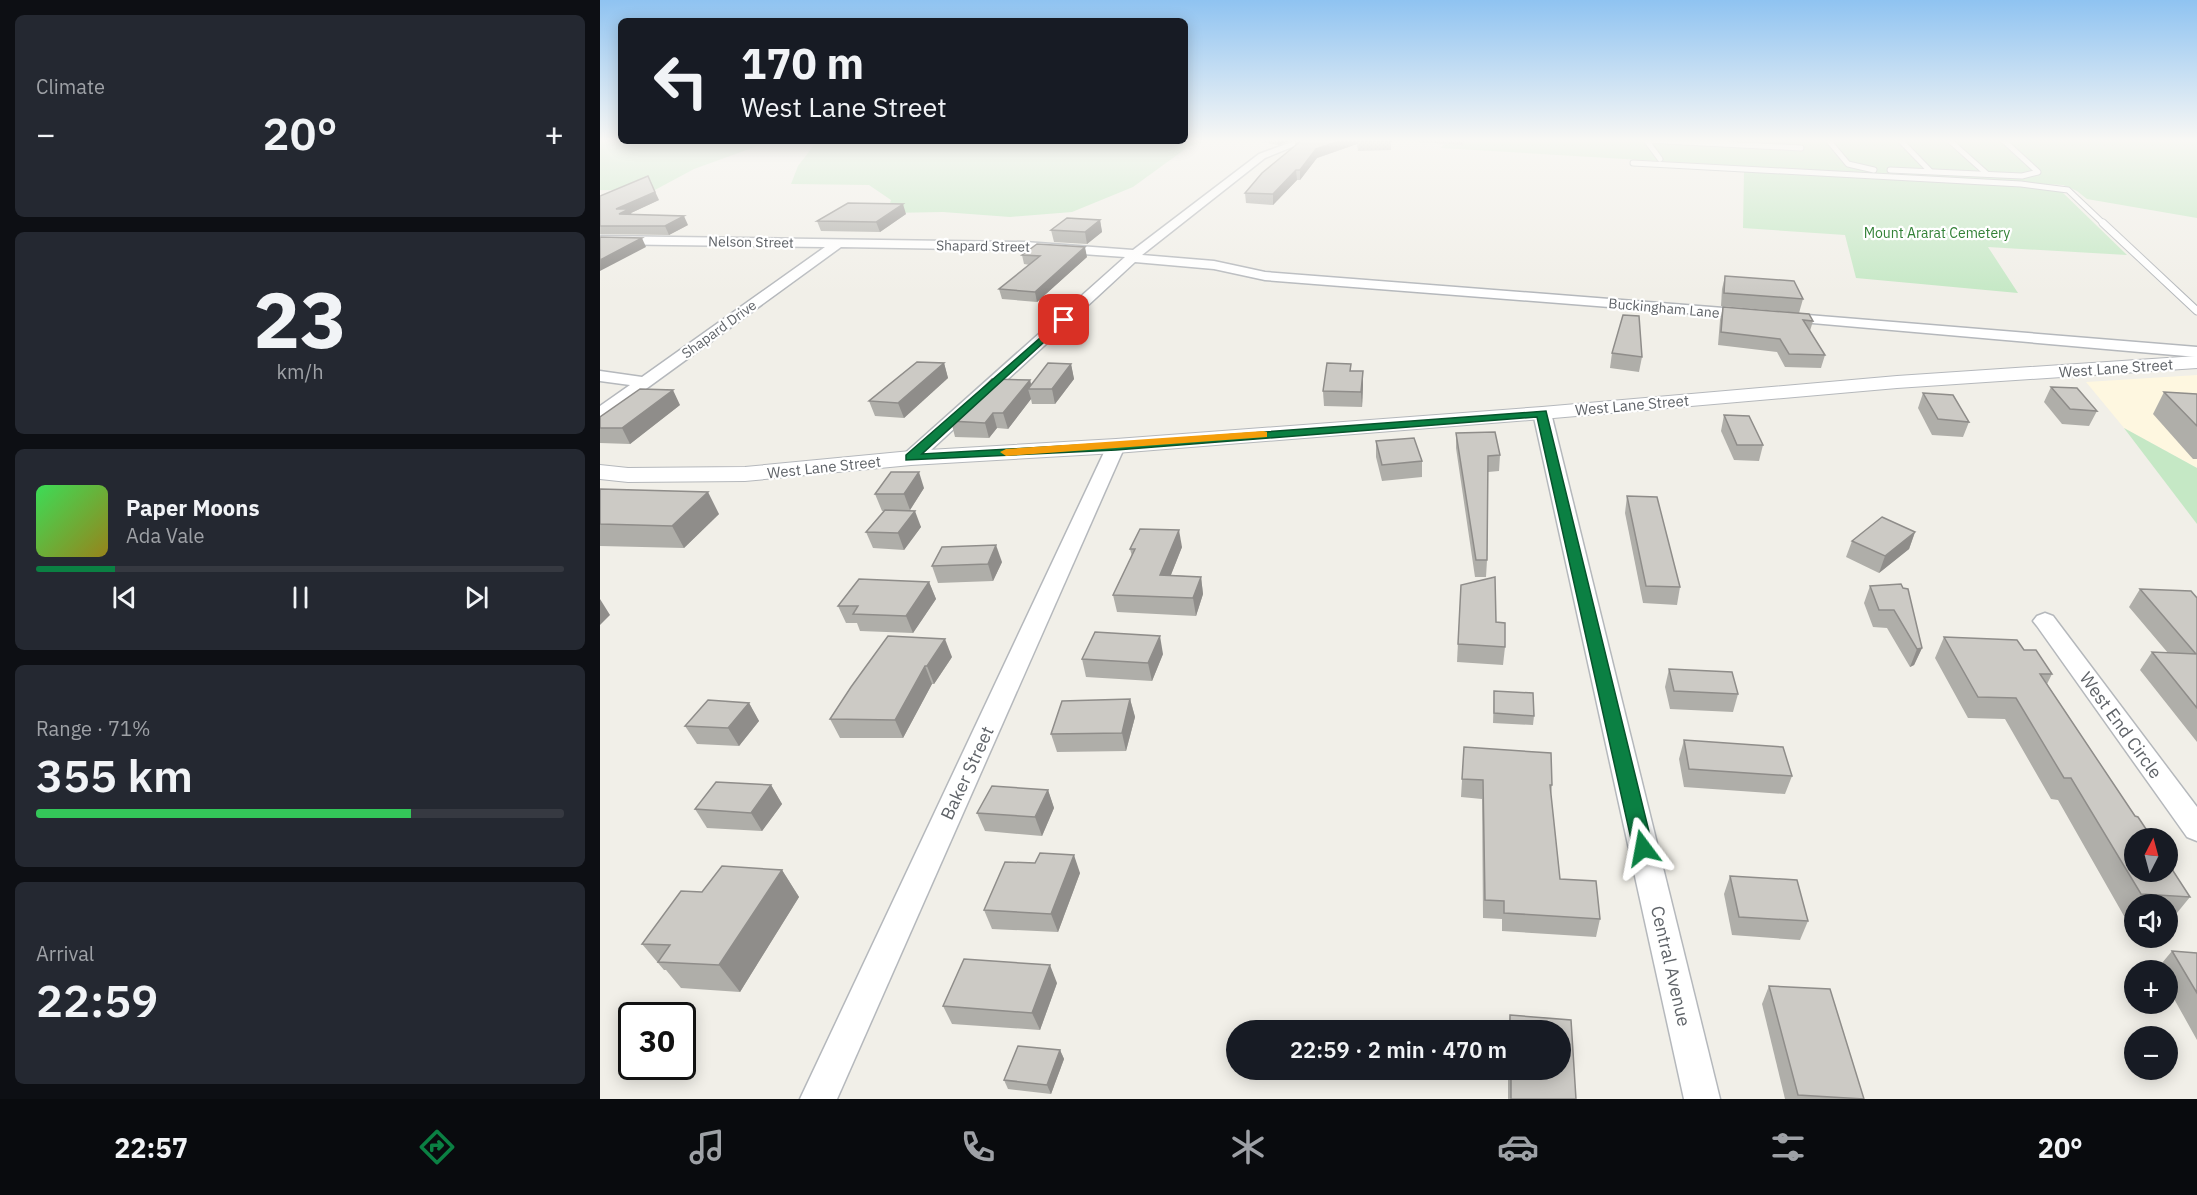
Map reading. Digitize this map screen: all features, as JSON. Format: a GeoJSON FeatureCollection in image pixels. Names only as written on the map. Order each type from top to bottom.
{"type":"FeatureCollection","features":[{"type":"Feature","properties":{"kind":"street"},"geometry":{"type":"LineString","coordinates":[[911,458],[1134,256],[1217,191]]}},
{"type":"Feature","properties":{"kind":"street","name":"Nelson Street"},"geometry":{"type":"LineString","coordinates":[[600,240],[901,243]]}},
{"type":"Feature","properties":{"kind":"street","name":"Shapard Drive"},"geometry":{"type":"LineString","coordinates":[[600,414],[839,243]]}},
{"type":"Feature","properties":{"kind":"street","name":"Shapard Street"},"geometry":{"type":"LineString","coordinates":[[901,243],[1025,246],[1134,256]]}},
{"type":"Feature","properties":{"kind":"street","name":"Buckingham Lane"},"geometry":{"type":"LineString","coordinates":[[1134,256],[1214,265],[1265,276],[2197,352]]}},
{"type":"Feature","properties":{"kind":"street","name":"West Lane Street"},"geometry":{"type":"LineString","coordinates":[[600,472],[627,475],[745,474],[911,458],[1116,446],[1542,413],[1897,382],[2197,362]]}},
{"type":"Feature","properties":{"kind":"street"},"geometry":{"type":"LineString","coordinates":[[600,376],[645,382]]}},
{"type":"Feature","properties":{"kind":"street","name":"Central Avenue"},"geometry":{"type":"LineString","coordinates":[[1542,413],[1702,1099]]}},
{"type":"Feature","properties":{"kind":"street","name":"Baker Street"},"geometry":{"type":"LineString","coordinates":[[818,1099],[1116,446]]}},
{"type":"Feature","properties":{"kind":"street","name":"West End Circle"},"geometry":{"type":"LineString","coordinates":[[2045,621],[2197,829]]}},
{"type":"Feature","properties":{"kind":"lane"},"geometry":{"type":"LineString","coordinates":[[2069,191],[2197,311]]}},
{"type":"Feature","properties":{"kind":"shaded area"},"geometry":{"type":"Polygon","coordinates":[[[2197,375],[2197,468],[2124,428],[2086,382],[2197,375]]]}},
{"type":"Feature","properties":{"kind":"green space"},"geometry":{"type":"Polygon","coordinates":[[[878,191],[1123,191],[1072,212],[1010,217],[943,212],[887,213],[891,200],[878,191]]]}},
{"type":"Feature","properties":{"kind":"green space","name":"Mount Ararat Cemetery"},"geometry":{"type":"Polygon","coordinates":[[[1744,191],[2061,191],[2127,255],[1988,247],[2018,293],[1856,278],[1845,235],[1743,228],[1744,191]]]}},
{"type":"Feature","properties":{"kind":"green space"},"geometry":{"type":"Polygon","coordinates":[[[2077,191],[2197,191],[2197,218],[2087,199],[2077,191]]]}},
{"type":"Feature","properties":{"kind":"green space"},"geometry":{"type":"Polygon","coordinates":[[[2124,428],[2197,468],[2197,524],[2124,428]]]}},
{"type":"Feature","properties":{"kind":"building"},"geometry":{"type":"Polygon","coordinates":[[[611,191],[655,191],[616,209],[629,209],[619,214],[684,216],[665,226],[600,226],[600,196],[611,191]]]}},
{"type":"Feature","properties":{"kind":"building"},"geometry":{"type":"Polygon","coordinates":[[[1246,191],[1276,191],[1273,194],[1245,193],[1246,191]]]}},
{"type":"Feature","properties":{"kind":"building"},"geometry":{"type":"Polygon","coordinates":[[[848,203],[903,204],[876,222],[817,221],[848,203]]]}},
{"type":"Feature","properties":{"kind":"building"},"geometry":{"type":"Polygon","coordinates":[[[1067,218],[1100,220],[1085,232],[1051,230],[1067,218]]]}},
{"type":"Feature","properties":{"kind":"building"},"geometry":{"type":"Polygon","coordinates":[[[600,237],[642,238],[600,260],[600,237]]]}},
{"type":"Feature","properties":{"kind":"building"},"geometry":{"type":"Polygon","coordinates":[[[1037,244],[1085,247],[1035,292],[999,289],[1040,256],[1022,255],[1037,244]]]}},
{"type":"Feature","properties":{"kind":"building"},"geometry":{"type":"Polygon","coordinates":[[[1725,276],[1794,281],[1803,299],[1724,293],[1725,276]]]}},
{"type":"Feature","properties":{"kind":"building"},"geometry":{"type":"Polygon","coordinates":[[[1723,307],[1809,314],[1813,321],[1803,320],[1825,355],[1789,354],[1780,339],[1721,332],[1723,307]]]}},
{"type":"Feature","properties":{"kind":"building"},"geometry":{"type":"Polygon","coordinates":[[[1623,315],[1639,316],[1642,357],[1612,353],[1623,315]]]}},
{"type":"Feature","properties":{"kind":"building"},"geometry":{"type":"Polygon","coordinates":[[[917,362],[944,363],[898,403],[869,401],[917,362]]]}},
{"type":"Feature","properties":{"kind":"building"},"geometry":{"type":"Polygon","coordinates":[[[1048,363],[1071,364],[1052,389],[1028,389],[1048,363]]]}},
{"type":"Feature","properties":{"kind":"building"},"geometry":{"type":"Polygon","coordinates":[[[1327,363],[1351,364],[1350,371],[1363,371],[1361,392],[1323,391],[1327,363]]]}},
{"type":"Feature","properties":{"kind":"building"},"geometry":{"type":"Polygon","coordinates":[[[992,379],[1030,380],[1003,413],[993,413],[985,423],[951,421],[992,379]]]}},
{"type":"Feature","properties":{"kind":"building"},"geometry":{"type":"Polygon","coordinates":[[[2051,387],[2077,388],[2097,411],[2070,409],[2051,387]]]}},
{"type":"Feature","properties":{"kind":"building"},"geometry":{"type":"Polygon","coordinates":[[[640,389],[673,390],[622,428],[600,428],[600,417],[640,389]]]}},
{"type":"Feature","properties":{"kind":"building"},"geometry":{"type":"Polygon","coordinates":[[[2164,392],[2197,394],[2197,426],[2164,392]]]}},
{"type":"Feature","properties":{"kind":"building"},"geometry":{"type":"Polygon","coordinates":[[[1923,393],[1953,395],[1969,422],[1938,419],[1923,393]]]}},
{"type":"Feature","properties":{"kind":"building"},"geometry":{"type":"Polygon","coordinates":[[[1724,415],[1749,416],[1763,445],[1737,445],[1724,415]]]}},
{"type":"Feature","properties":{"kind":"building"},"geometry":{"type":"Polygon","coordinates":[[[1495,432],[1500,455],[1488,456],[1487,560],[1476,560],[1456,433],[1495,432]]]}},
{"type":"Feature","properties":{"kind":"building"},"geometry":{"type":"Polygon","coordinates":[[[1414,438],[1422,461],[1382,465],[1376,441],[1414,438]]]}},
{"type":"Feature","properties":{"kind":"building"},"geometry":{"type":"Polygon","coordinates":[[[891,472],[919,472],[904,494],[875,494],[891,472]]]}},
{"type":"Feature","properties":{"kind":"building"},"geometry":{"type":"Polygon","coordinates":[[[600,489],[708,492],[672,526],[600,524],[600,489]]]}},
{"type":"Feature","properties":{"kind":"building"},"geometry":{"type":"Polygon","coordinates":[[[1627,496],[1657,497],[1680,587],[1646,586],[1627,496]]]}},
{"type":"Feature","properties":{"kind":"building"},"geometry":{"type":"Polygon","coordinates":[[[885,510],[915,511],[898,533],[866,532],[885,510]]]}},
{"type":"Feature","properties":{"kind":"building"},"geometry":{"type":"Polygon","coordinates":[[[1882,517],[1915,532],[1885,556],[1852,541],[1882,517]]]}},
{"type":"Feature","properties":{"kind":"building"},"geometry":{"type":"Polygon","coordinates":[[[1140,529],[1179,530],[1160,575],[1201,577],[1193,598],[1113,595],[1135,549],[1130,549],[1140,529]]]}},
{"type":"Feature","properties":{"kind":"building"},"geometry":{"type":"Polygon","coordinates":[[[996,545],[988,564],[932,566],[942,547],[996,545]]]}},
{"type":"Feature","properties":{"kind":"building"},"geometry":{"type":"Polygon","coordinates":[[[1495,577],[1496,622],[1505,623],[1505,647],[1458,644],[1461,585],[1495,577]]]}},
{"type":"Feature","properties":{"kind":"building"},"geometry":{"type":"Polygon","coordinates":[[[859,579],[929,582],[906,616],[853,614],[858,606],[838,606],[859,579]]]}},
{"type":"Feature","properties":{"kind":"building"},"geometry":{"type":"Polygon","coordinates":[[[1901,584],[1903,588],[1908,589],[1922,648],[1917,649],[1894,610],[1879,610],[1870,586],[1901,584]]]}},
{"type":"Feature","properties":{"kind":"building"},"geometry":{"type":"Polygon","coordinates":[[[2140,589],[2191,591],[2197,598],[2197,708],[2152,652],[2196,654],[2140,589]]]}},
{"type":"Feature","properties":{"kind":"building"},"geometry":{"type":"Polygon","coordinates":[[[1095,632],[1160,636],[1148,663],[1082,659],[1095,632]]]}},
{"type":"Feature","properties":{"kind":"building"},"geometry":{"type":"Polygon","coordinates":[[[888,636],[945,639],[925,666],[895,720],[830,719],[851,687],[888,636]]]}},
{"type":"Feature","properties":{"kind":"building"},"geometry":{"type":"Polygon","coordinates":[[[1944,637],[2017,640],[2024,650],[2036,650],[2052,674],[2040,674],[2145,828],[2124,828],[2124,866],[2071,778],[2064,778],[2016,698],[1978,697],[1944,637]]]}},
{"type":"Feature","properties":{"kind":"building"},"geometry":{"type":"Polygon","coordinates":[[[1669,669],[1732,672],[1738,694],[1674,691],[1669,669]]]}},
{"type":"Feature","properties":{"kind":"building"},"geometry":{"type":"Polygon","coordinates":[[[1494,691],[1533,693],[1534,716],[1494,713],[1494,691]]]}},
{"type":"Feature","properties":{"kind":"building"},"geometry":{"type":"Polygon","coordinates":[[[1130,699],[1122,733],[1051,734],[1062,701],[1130,699]]]}},
{"type":"Feature","properties":{"kind":"building"},"geometry":{"type":"Polygon","coordinates":[[[708,700],[749,703],[728,728],[685,726],[708,700]]]}},
{"type":"Feature","properties":{"kind":"building"},"geometry":{"type":"Polygon","coordinates":[[[1684,740],[1783,747],[1792,776],[1689,769],[1684,740]]]}},
{"type":"Feature","properties":{"kind":"building"},"geometry":{"type":"Polygon","coordinates":[[[1464,747],[1551,753],[1552,785],[1550,785],[1560,879],[1596,881],[1600,919],[1504,913],[1504,901],[1485,900],[1483,780],[1462,779],[1464,747]]]}},
{"type":"Feature","properties":{"kind":"building"},"geometry":{"type":"Polygon","coordinates":[[[716,782],[771,785],[751,813],[695,809],[716,782]]]}},
{"type":"Feature","properties":{"kind":"building"},"geometry":{"type":"Polygon","coordinates":[[[992,786],[1048,790],[1035,817],[977,813],[992,786]]]}},
{"type":"Feature","properties":{"kind":"building"},"geometry":{"type":"Polygon","coordinates":[[[1040,853],[1074,855],[1051,914],[984,910],[1005,862],[1035,863],[1040,853]]]}},
{"type":"Feature","properties":{"kind":"building"},"geometry":{"type":"Polygon","coordinates":[[[722,866],[782,870],[719,965],[658,962],[670,945],[642,944],[681,891],[702,892],[722,866]]]}},
{"type":"Feature","properties":{"kind":"building"},"geometry":{"type":"Polygon","coordinates":[[[1730,876],[1797,880],[1808,921],[1739,917],[1730,876]]]}},
{"type":"Feature","properties":{"kind":"building"},"geometry":{"type":"Polygon","coordinates":[[[2178,878],[2190,897],[2178,896],[2178,894],[2141,894],[2134,882],[2178,882],[2178,878]]]}},
{"type":"Feature","properties":{"kind":"building"},"geometry":{"type":"Polygon","coordinates":[[[2172,951],[2197,953],[2197,993],[2178,960],[2172,951]]]}},
{"type":"Feature","properties":{"kind":"building"},"geometry":{"type":"Polygon","coordinates":[[[964,959],[1050,965],[1032,1013],[943,1006],[964,959]]]}},
{"type":"Feature","properties":{"kind":"building"},"geometry":{"type":"Polygon","coordinates":[[[1769,986],[1830,989],[1864,1099],[1798,1095],[1769,986]]]}},
{"type":"Feature","properties":{"kind":"building"},"geometry":{"type":"Polygon","coordinates":[[[1510,1015],[1571,1020],[1510,1020],[1510,1015]]]}},
{"type":"Feature","properties":{"kind":"building"},"geometry":{"type":"Polygon","coordinates":[[[1571,1020],[1576,1099],[1511,1099],[1511,1080],[1571,1080],[1571,1020]]]}},
{"type":"Feature","properties":{"kind":"building"},"geometry":{"type":"Polygon","coordinates":[[[1018,1046],[1060,1050],[1047,1085],[1004,1080],[1018,1046]]]}},
{"type":"Feature","properties":{"kind":"slow traffic"},"geometry":{"type":"LineString","coordinates":[[1006,452],[1263,435]]}},
{"type":"Feature","properties":{"kind":"route"},"geometry":{"type":"LineString","coordinates":[[1064,320],[911,458],[1116,446],[1542,413],[1643,848]]}}]}
